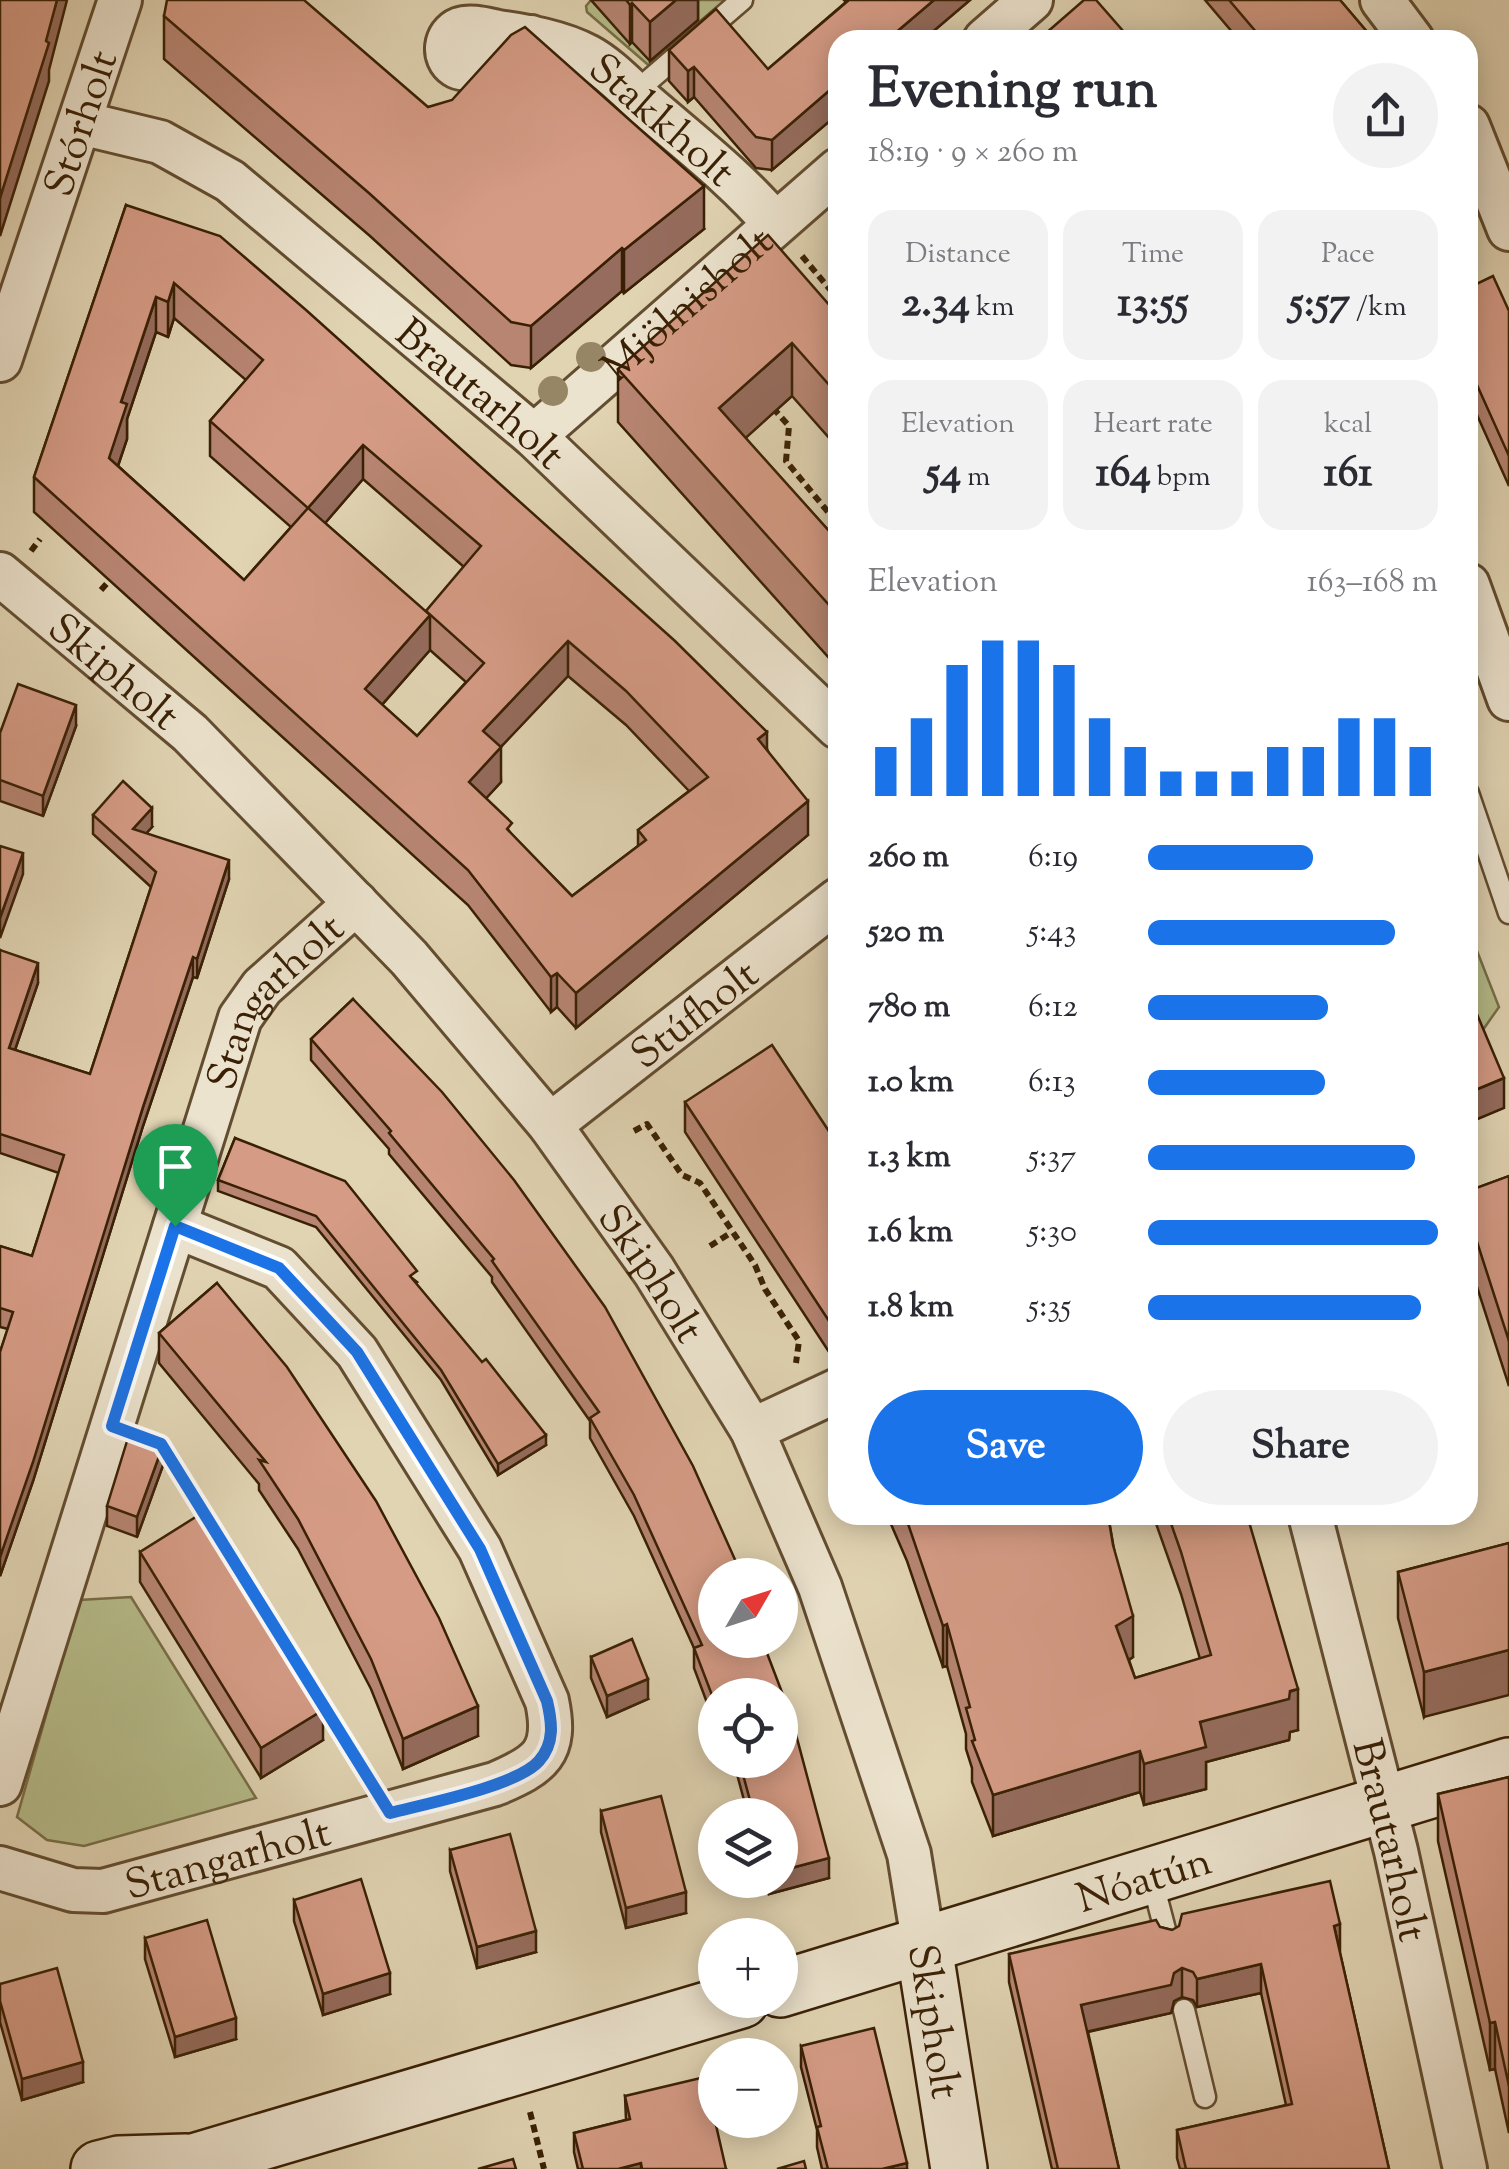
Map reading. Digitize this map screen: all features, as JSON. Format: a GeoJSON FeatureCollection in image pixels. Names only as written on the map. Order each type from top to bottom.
{"type":"FeatureCollection","features":[{"type":"Feature","properties":{"kind":"street","name":"Stórholt"},"geometry":{"type":"LineString","coordinates":[[0,360],[120,0]]}},
{"type":"Feature","properties":{"kind":"street"},"geometry":{"type":"LineString","coordinates":[[996,30],[1031,0]]}},
{"type":"Feature","properties":{"kind":"street"},"geometry":{"type":"LineString","coordinates":[[1382,0],[1404,30]]}},
{"type":"Feature","properties":{"kind":"street","name":"Stakkholt"},"geometry":{"type":"LineString","coordinates":[[531,37],[587,56],[752,196],[775,224]]}},
{"type":"Feature","properties":{"kind":"street","name":"Brautarholt"},"geometry":{"type":"LineString","coordinates":[[81,123],[160,142],[230,180],[534,436],[828,717]]}},
{"type":"Feature","properties":{"kind":"street"},"geometry":{"type":"LineString","coordinates":[[1478,146],[1509,229]]}},
{"type":"Feature","properties":{"kind":"street","name":"Mjölnisholt"},"geometry":{"type":"LineString","coordinates":[[534,436],[828,179]]}},
{"type":"Feature","properties":{"kind":"street","name":"Skipholt"},"geometry":{"type":"LineString","coordinates":[[0,574],[190,733],[408,958],[550,1125],[654,1272],[752,1430],[820,1587],[909,1854],[959,2169]]}},
{"type":"Feature","properties":{"kind":"street"},"geometry":{"type":"LineString","coordinates":[[1478,623],[1492,677]]}},
{"type":"Feature","properties":{"kind":"street","name":"Stangarholt"},"geometry":{"type":"LineString","coordinates":[[0,1784],[240,1018],[262,987],[356,903]]}},
{"type":"Feature","properties":{"kind":"street","name":"Stúfholt"},"geometry":{"type":"LineString","coordinates":[[550,1125],[828,908]]}},
{"type":"Feature","properties":{"kind":"street","name":"Stangarholt"},"geometry":{"type":"LineString","coordinates":[[0,1868],[73,1890],[103,1892],[494,1784],[528,1770],[548,1746],[552,1725],[547,1701],[480,1549],[357,1352],[279,1268],[175,1226]]}},
{"type":"Feature","properties":{"kind":"street"},"geometry":{"type":"LineString","coordinates":[[752,1430],[828,1395]]}},
{"type":"Feature","properties":{"kind":"street","name":"Brautarholt"},"geometry":{"type":"LineString","coordinates":[[1313,1525],[1384,1804],[1465,2169]]}},
{"type":"Feature","properties":{"kind":"street","name":"Nóatún"},"geometry":{"type":"LineString","coordinates":[[798,1984],[1509,1766]]}},
{"type":"Feature","properties":{"kind":"street"},"geometry":{"type":"LineString","coordinates":[[99,2169],[119,2164],[178,2166],[698,2013]]}},
{"type":"Feature","properties":{"kind":"lane"},"geometry":{"type":"LineString","coordinates":[[634,94],[742,0]]}},
{"type":"Feature","properties":{"kind":"lane"},"geometry":{"type":"LineString","coordinates":[[1478,822],[1509,913]]}},
{"type":"Feature","properties":{"kind":"lane"},"geometry":{"type":"LineString","coordinates":[[1151,1874],[1169,1946]]}},
{"type":"Feature","properties":{"kind":"lane"},"geometry":{"type":"LineString","coordinates":[[1184,2010],[1205,2097]]}},
{"type":"Feature","properties":{"kind":"path"},"geometry":{"type":"LineString","coordinates":[[775,224],[828,286]]}},
{"type":"Feature","properties":{"kind":"path"},"geometry":{"type":"LineString","coordinates":[[765,399],[789,426],[786,461],[828,512]]}},
{"type":"Feature","properties":{"kind":"path"},"geometry":{"type":"LineString","coordinates":[[101,590],[110,580]]}},
{"type":"Feature","properties":{"kind":"path"},"geometry":{"type":"LineString","coordinates":[[634,1131],[647,1124],[682,1175],[700,1184],[754,1264],[798,1341],[798,1360],[790,1372]]}},
{"type":"Feature","properties":{"kind":"path"},"geometry":{"type":"LineString","coordinates":[[710,1246],[732,1232]]}},
{"type":"Feature","properties":{"kind":"path"},"geometry":{"type":"LineString","coordinates":[[754,1264],[766,1255]]}},
{"type":"Feature","properties":{"kind":"path"},"geometry":{"type":"LineString","coordinates":[[112,1426],[161,1444],[390,1813]]}},
{"type":"Feature","properties":{"kind":"path"},"geometry":{"type":"LineString","coordinates":[[528,2102],[544,2169]]}},
{"type":"Feature","properties":{"kind":"green space"},"geometry":{"type":"Polygon","coordinates":[[[591,0],[630,43],[679,0],[732,0],[653,69],[587,12],[591,0]]]}},
{"type":"Feature","properties":{"kind":"green space"},"geometry":{"type":"Polygon","coordinates":[[[1478,953],[1499,1007],[1480,1034],[1478,1029],[1478,953]]]}},
{"type":"Feature","properties":{"kind":"green space"},"geometry":{"type":"Polygon","coordinates":[[[131,1597],[256,1798],[84,1846],[47,1840],[17,1817],[79,1600],[131,1597]]]}},
{"type":"Feature","properties":{"kind":"building"},"geometry":{"type":"Polygon","coordinates":[[[0,0],[57,0],[46,41],[49,43],[0,198],[0,0]]]}},
{"type":"Feature","properties":{"kind":"building"},"geometry":{"type":"Polygon","coordinates":[[[167,0],[304,0],[428,107],[452,100],[511,35],[525,27],[704,186],[622,248],[531,326],[511,322],[164,16],[167,0]]]}},
{"type":"Feature","properties":{"kind":"building"},"geometry":{"type":"Polygon","coordinates":[[[626,0],[676,0],[650,22],[626,0]]]}},
{"type":"Feature","properties":{"kind":"building"},"geometry":{"type":"Polygon","coordinates":[[[849,0],[934,0],[899,30],[828,30],[828,92],[772,140],[756,137],[694,67],[688,71],[669,50],[716,9],[768,69],[849,0]]]}},
{"type":"Feature","properties":{"kind":"building"},"geometry":{"type":"Polygon","coordinates":[[[1084,0],[1096,0],[1122,30],[1050,30],[1084,0]]]}},
{"type":"Feature","properties":{"kind":"building"},"geometry":{"type":"Polygon","coordinates":[[[1229,0],[1340,0],[1366,30],[1254,30],[1229,0]]]}},
{"type":"Feature","properties":{"kind":"building"},"geometry":{"type":"Polygon","coordinates":[[[126,205],[220,236],[675,641],[767,732],[758,739],[808,801],[576,993],[557,973],[551,977],[468,870],[34,477],[126,205]],[[174,283],[168,302],[156,297],[121,402],[127,404],[109,458],[244,580],[308,508],[210,421],[263,360],[174,283]],[[363,445],[308,508],[430,615],[365,689],[417,736],[484,663],[426,611],[481,546],[363,445]],[[568,641],[483,731],[501,747],[469,782],[512,823],[507,829],[572,896],[646,840],[638,830],[708,777],[626,691],[568,641]]]}},
{"type":"Feature","properties":{"kind":"building"},"geometry":{"type":"Polygon","coordinates":[[[768,235],[828,304],[828,384],[792,343],[719,408],[828,530],[828,604],[618,369],[768,235]]]}},
{"type":"Feature","properties":{"kind":"building"},"geometry":{"type":"Polygon","coordinates":[[[1493,276],[1509,311],[1509,456],[1478,387],[1478,283],[1493,276]]]}},
{"type":"Feature","properties":{"kind":"building"},"geometry":{"type":"Polygon","coordinates":[[[18,684],[76,705],[43,796],[0,780],[0,733],[18,684]]]}},
{"type":"Feature","properties":{"kind":"building"},"geometry":{"type":"Polygon","coordinates":[[[123,781],[152,808],[133,829],[229,860],[143,1107],[0,1557],[0,1352],[13,1312],[0,1308],[0,1246],[32,1256],[64,1155],[0,1134],[0,950],[38,963],[9,1048],[90,1074],[156,872],[93,815],[123,781]]]}},
{"type":"Feature","properties":{"kind":"building"},"geometry":{"type":"Polygon","coordinates":[[[0,846],[23,853],[0,918],[0,846]]]}},
{"type":"Feature","properties":{"kind":"building"},"geometry":{"type":"Polygon","coordinates":[[[353,999],[442,1092],[514,1180],[605,1307],[693,1466],[734,1558],[698,1558],[698,1636],[634,1495],[590,1418],[599,1412],[494,1259],[311,1039],[353,999]]]}},
{"type":"Feature","properties":{"kind":"building"},"geometry":{"type":"Polygon","coordinates":[[[1478,1017],[1504,1078],[1478,1089],[1478,1017]]]}},
{"type":"Feature","properties":{"kind":"building"},"geometry":{"type":"Polygon","coordinates":[[[772,1045],[828,1130],[828,1319],[685,1102],[772,1045]]]}},
{"type":"Feature","properties":{"kind":"building"},"geometry":{"type":"Polygon","coordinates":[[[235,1138],[345,1181],[417,1271],[410,1276],[482,1362],[486,1359],[546,1435],[498,1464],[441,1370],[316,1216],[218,1180],[235,1138]]]}},
{"type":"Feature","properties":{"kind":"building"},"geometry":{"type":"Polygon","coordinates":[[[1509,1176],[1509,1341],[1478,1245],[1478,1187],[1509,1176]]]}},
{"type":"Feature","properties":{"kind":"building"},"geometry":{"type":"Polygon","coordinates":[[[217,1283],[287,1367],[376,1501],[439,1618],[478,1706],[403,1739],[371,1659],[298,1519],[259,1460],[266,1462],[159,1333],[217,1283]]]}},
{"type":"Feature","properties":{"kind":"building"},"geometry":{"type":"Polygon","coordinates":[[[132,1425],[166,1437],[137,1517],[107,1506],[132,1425]]]}},
{"type":"Feature","properties":{"kind":"building"},"geometry":{"type":"Polygon","coordinates":[[[202,1513],[323,1710],[261,1748],[140,1552],[202,1513]]]}},
{"type":"Feature","properties":{"kind":"building"},"geometry":{"type":"Polygon","coordinates":[[[908,1525],[1110,1525],[1133,1616],[1116,1626],[1135,1678],[1211,1655],[1172,1525],[1250,1525],[1298,1689],[1290,1691],[1289,1699],[1200,1722],[1206,1747],[1144,1764],[1140,1751],[993,1795],[972,1741],[975,1740],[966,1708],[970,1707],[947,1624],[943,1626],[908,1525]]]}},
{"type":"Feature","properties":{"kind":"building"},"geometry":{"type":"Polygon","coordinates":[[[1509,1543],[1509,1650],[1424,1672],[1398,1572],[1509,1543]]]}},
{"type":"Feature","properties":{"kind":"building"},"geometry":{"type":"Polygon","coordinates":[[[632,1639],[648,1679],[607,1696],[591,1657],[632,1639]]]}},
{"type":"Feature","properties":{"kind":"building"},"geometry":{"type":"Polygon","coordinates":[[[698,1646],[698,1658],[769,1658],[776,1678],[705,1678],[694,1648],[698,1646]]]}},
{"type":"Feature","properties":{"kind":"building"},"geometry":{"type":"Polygon","coordinates":[[[798,1742],[829,1858],[798,1866],[798,1798],[749,1798],[744,1778],[798,1778],[798,1742]]]}},
{"type":"Feature","properties":{"kind":"building"},"geometry":{"type":"Polygon","coordinates":[[[1509,1777],[1509,2086],[1495,2022],[1490,2023],[1438,1794],[1509,1777]]]}},
{"type":"Feature","properties":{"kind":"building"},"geometry":{"type":"Polygon","coordinates":[[[661,1796],[686,1892],[626,1908],[601,1811],[661,1796]]]}},
{"type":"Feature","properties":{"kind":"building"},"geometry":{"type":"Polygon","coordinates":[[[510,1834],[536,1931],[477,1947],[450,1850],[510,1834]]]}},
{"type":"Feature","properties":{"kind":"building"},"geometry":{"type":"Polygon","coordinates":[[[361,1879],[390,1973],[323,1994],[294,1900],[361,1879]]]}},
{"type":"Feature","properties":{"kind":"building"},"geometry":{"type":"Polygon","coordinates":[[[1330,1881],[1340,1924],[1334,1926],[1389,2169],[1186,2169],[1177,2130],[1292,2104],[1261,1964],[1197,1979],[1193,1972],[1182,1968],[1174,1973],[1171,1985],[1081,2005],[1119,2169],[1058,2169],[1009,1954],[1156,1920],[1160,1927],[1172,1930],[1179,1926],[1182,1914],[1330,1881]]]}},
{"type":"Feature","properties":{"kind":"building"},"geometry":{"type":"Polygon","coordinates":[[[207,1920],[236,2018],[175,2037],[145,1938],[207,1920]]]}},
{"type":"Feature","properties":{"kind":"building"},"geometry":{"type":"Polygon","coordinates":[[[57,1968],[83,2062],[22,2079],[0,2001],[0,1984],[57,1968]]]}},
{"type":"Feature","properties":{"kind":"building"},"geometry":{"type":"Polygon","coordinates":[[[874,2028],[907,2163],[882,2169],[828,2169],[801,2046],[874,2028]]]}},
{"type":"Feature","properties":{"kind":"building"},"geometry":{"type":"Polygon","coordinates":[[[698,2079],[698,2138],[719,2138],[726,2169],[642,2169],[641,2163],[618,2169],[583,2169],[574,2133],[630,2119],[625,2096],[698,2079]]]}},
{"type":"Feature","properties":{"kind":"building"},"geometry":{"type":"Polygon","coordinates":[[[513,2159],[516,2169],[478,2169],[513,2159]]]}},
{"type":"Feature","properties":{"kind":"building"},"geometry":{"type":"Polygon","coordinates":[[[804,2161],[806,2169],[777,2169],[804,2161]]]}},
{"type":"Feature","properties":{"kind":"route"},"geometry":{"type":"LineString","coordinates":[[175,1226],[279,1268],[357,1352],[480,1549],[547,1701],[552,1725],[548,1746],[528,1770],[494,1784],[390,1813],[161,1444],[112,1426],[175,1226]]}}]}
